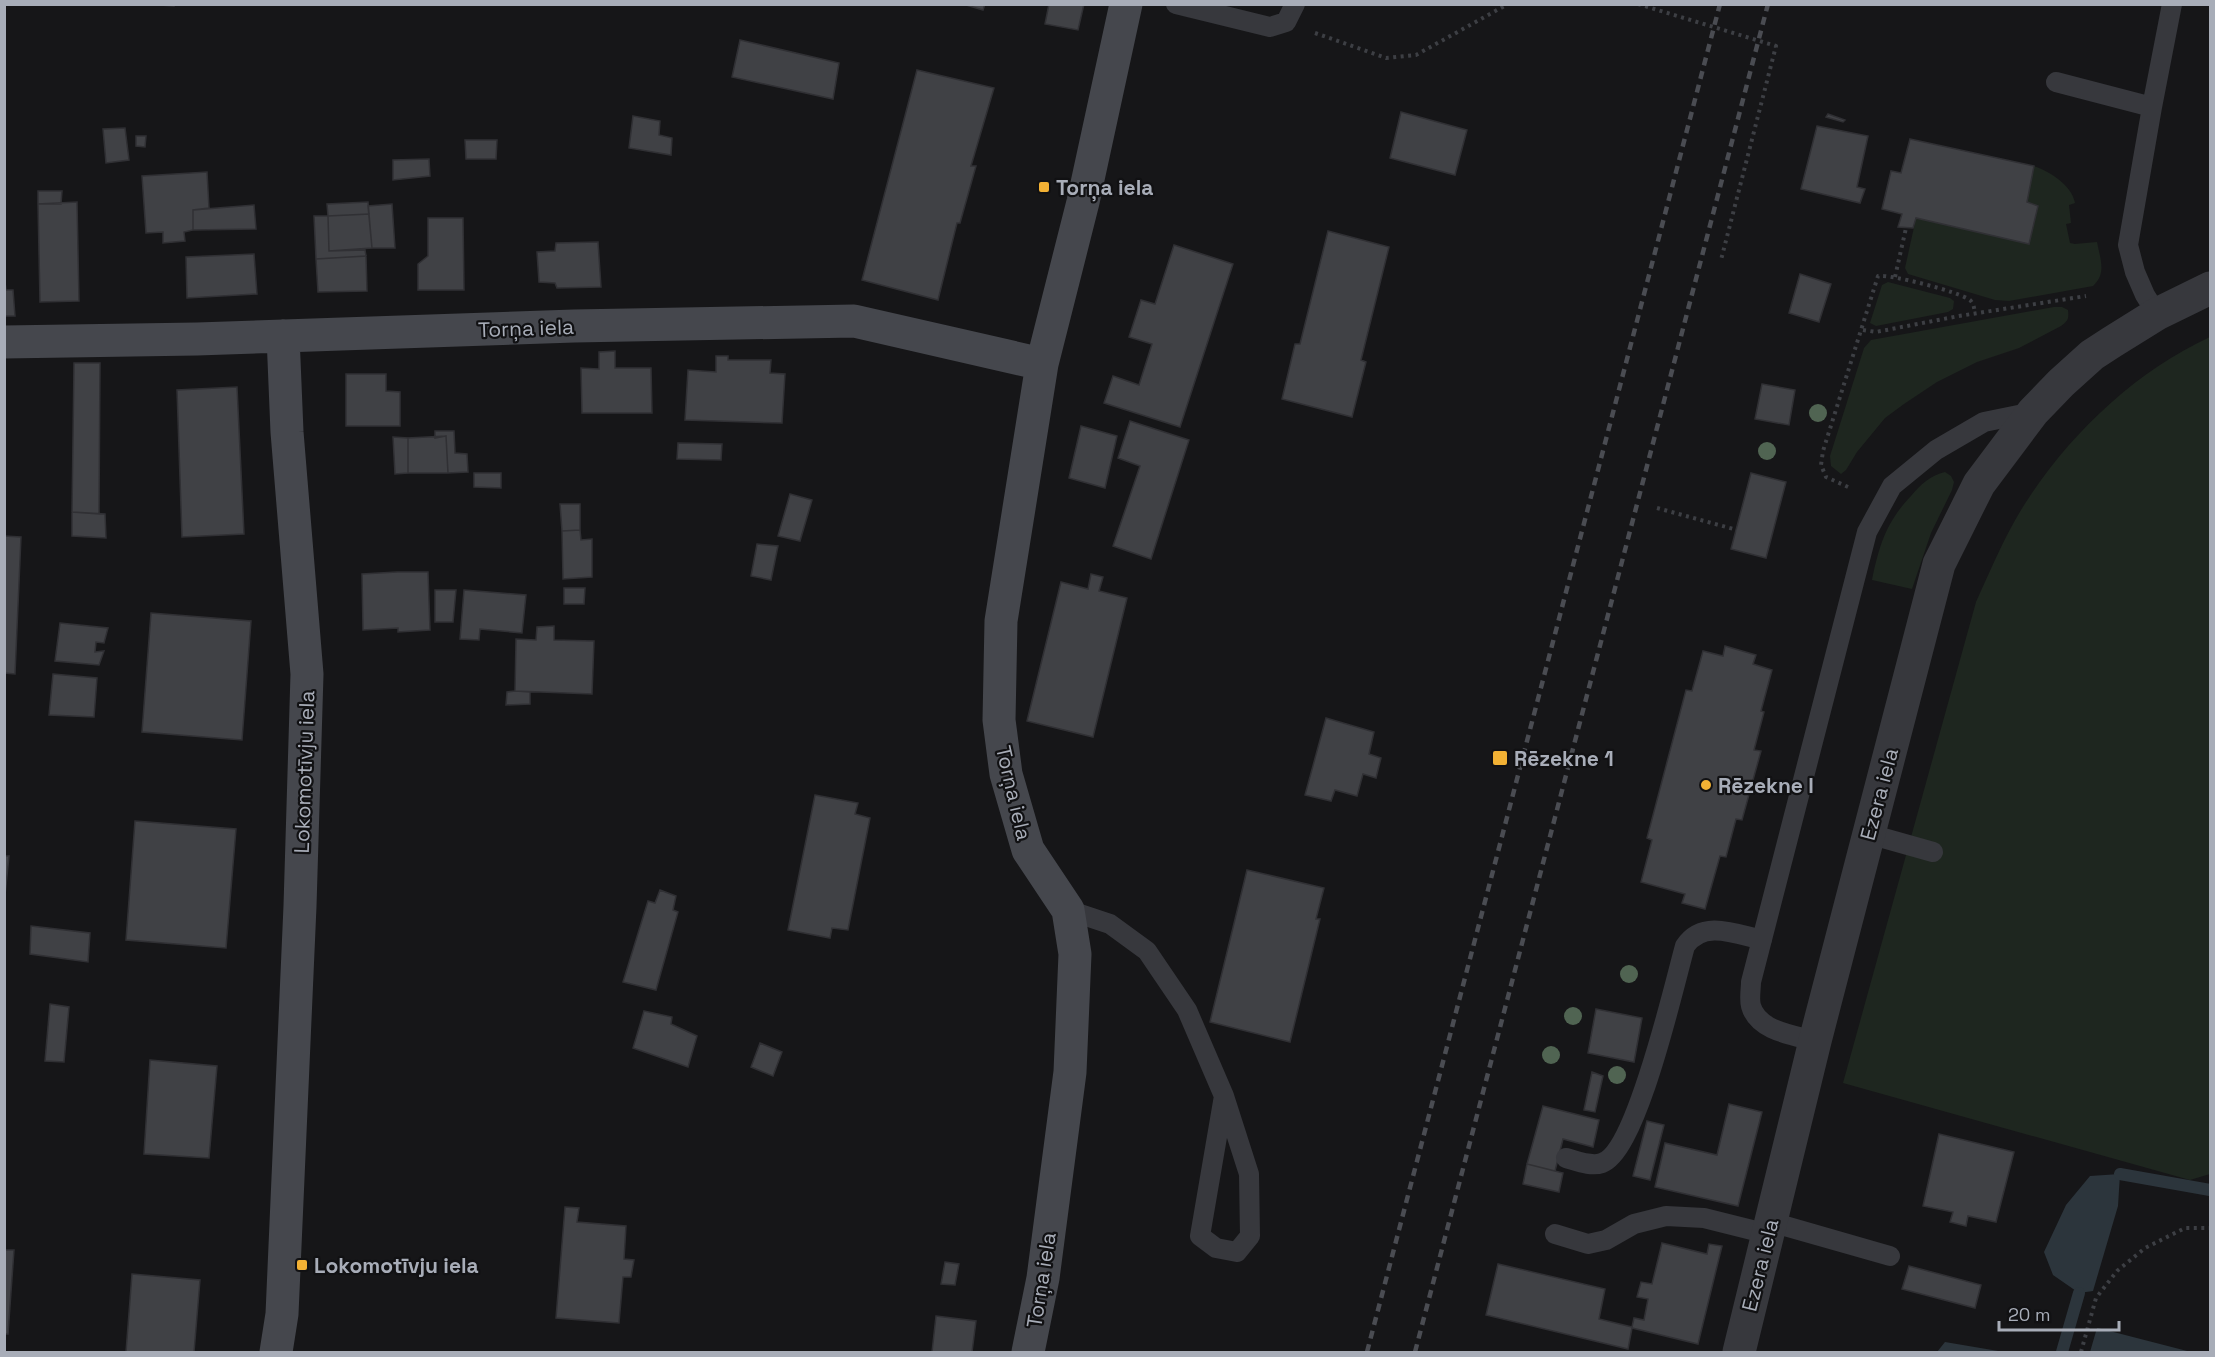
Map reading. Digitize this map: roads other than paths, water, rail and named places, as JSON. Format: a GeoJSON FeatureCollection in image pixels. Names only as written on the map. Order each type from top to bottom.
{"type":"FeatureCollection","features":[{"type":"Feature","properties":{"kind":"street","name":"Torņa iela"},"geometry":{"type":"LineString","coordinates":[[1029,1353],[1043,1278],[1070,1072],[1075,954],[1068,910],[1028,850],[1006,774],[999,720],[1001,621],[1042,364],[1083,202],[1126,4]]}},
{"type":"Feature","properties":{"kind":"street","name":"Ezera iela"},"geometry":{"type":"LineString","coordinates":[[1739,1353],[1815,1041],[1939,564],[1979,484],[2033,412],[2092,355],[2157,314],[2211,288]]}},
{"type":"Feature","properties":{"kind":"street","name":"Torņa iela"},"geometry":{"type":"LineString","coordinates":[[4,342],[284,336],[574,326],[854,321],[1042,364]]}},
{"type":"Feature","properties":{"kind":"street","name":"Lokomotīvju iela"},"geometry":{"type":"LineString","coordinates":[[276,1353],[282,1314],[300,906],[307,674],[287,432],[284,336]]}},
{"type":"Feature","properties":{"kind":"lane"},"geometry":{"type":"LineString","coordinates":[[1176,4],[1270,27],[1286,22],[1295,4]]}},
{"type":"Feature","properties":{"kind":"lane"},"geometry":{"type":"LineString","coordinates":[[2157,314],[2145,295],[2135,272],[2128,245],[2172,4]]}},
{"type":"Feature","properties":{"kind":"lane"},"geometry":{"type":"LineString","coordinates":[[2056,82],[2152,107]]}},
{"type":"Feature","properties":{"kind":"lane"},"geometry":{"type":"LineString","coordinates":[[1815,1041],[1759,1022],[1750,1005],[1751,982],[1867,532],[1893,486],[1936,450],[1984,422],[2033,412]]}},
{"type":"Feature","properties":{"kind":"lane"},"geometry":{"type":"LineString","coordinates":[[1869,834],[1933,852]]}},
{"type":"Feature","properties":{"kind":"lane"},"geometry":{"type":"LineString","coordinates":[[1068,910],[1110,924],[1147,951],[1187,1010],[1224,1096],[1250,1174],[1250,1236],[1237,1252],[1216,1248],[1200,1236],[1224,1096]]}},
{"type":"Feature","properties":{"kind":"lane"},"geometry":{"type":"LineString","coordinates":[[1566,1158],[1592,1164],[1603,1163],[1615,1155],[1625,1139],[1640,1103],[1684,946],[1690,938],[1698,932],[1712,930],[1727,931],[1762,940]]}},
{"type":"Feature","properties":{"kind":"lane"},"geometry":{"type":"LineString","coordinates":[[1555,1234],[1588,1244],[1606,1240],[1634,1224],[1666,1216],[1704,1218],[1769,1228],[1890,1256]]}},
{"type":"Feature","properties":{"kind":"waterway"},"geometry":{"type":"LineString","coordinates":[[2120,1174],[2210,1190]]}},
{"type":"Feature","properties":{"kind":"waterway"},"geometry":{"type":"LineString","coordinates":[[2062,1352],[2079,1293]]}},
{"type":"Feature","properties":{"kind":"railway"},"geometry":{"type":"LineString","coordinates":[[1367,1352],[1720,4]]}},
{"type":"Feature","properties":{"kind":"railway"},"geometry":{"type":"LineString","coordinates":[[1415,1352],[1768,4]]}},
{"type":"Feature","properties":{"kind":"place","name":"Torņa iela"},"geometry":{"type":"Point","coordinates":[1044,187]}},
{"type":"Feature","properties":{"kind":"place","name":"Rēzekne 1"},"geometry":{"type":"Point","coordinates":[1500,758]}},
{"type":"Feature","properties":{"kind":"place","name":"Rēzekne I"},"geometry":{"type":"Point","coordinates":[1706,785]}},
{"type":"Feature","properties":{"kind":"place","name":"Lokomotīvju iela"},"geometry":{"type":"Point","coordinates":[302,1265]}}]}
